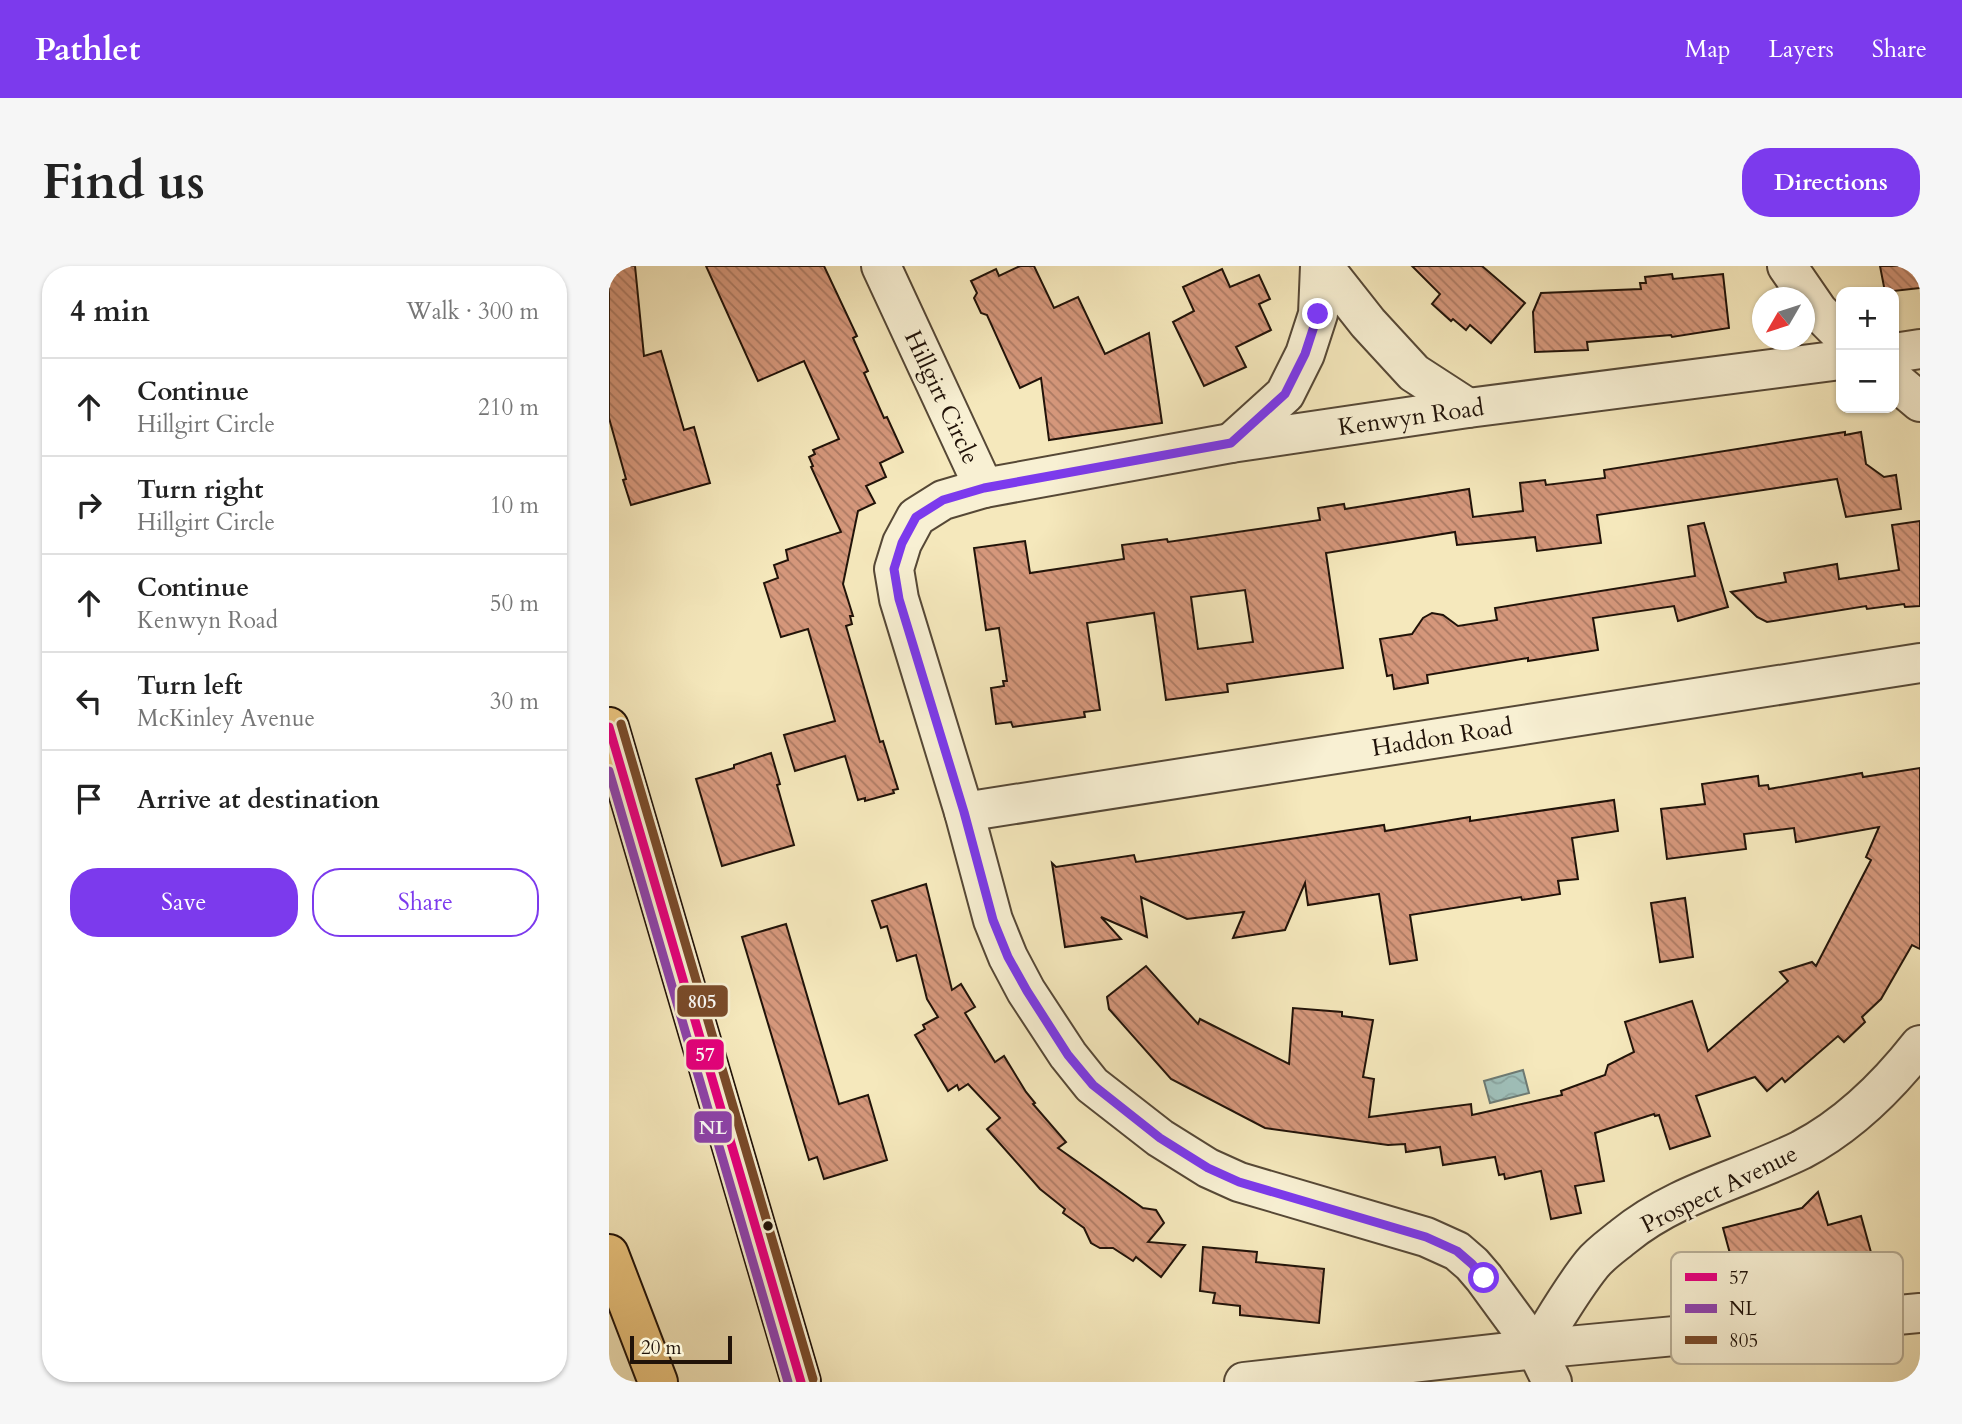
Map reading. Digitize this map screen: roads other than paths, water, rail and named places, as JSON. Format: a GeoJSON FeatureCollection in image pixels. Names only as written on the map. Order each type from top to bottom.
{"type":"FeatureCollection","features":[{"type":"Feature","properties":{"kind":"main road"},"geometry":{"type":"LineString","coordinates":[[609,727],[801,1382]]}},
{"type":"Feature","properties":{"kind":"main road"},"geometry":{"type":"LineString","coordinates":[[609,1254],[658,1382]]}},
{"type":"Feature","properties":{"kind":"street","name":"Hillgirt Circle"},"geometry":{"type":"LineString","coordinates":[[881,266],[984,488],[943,500],[916,517],[902,543],[894,569],[899,599],[964,812],[993,920],[1008,957],[1027,991],[1068,1055],[1093,1085],[1160,1138],[1239,1182],[1426,1237],[1457,1251],[1484,1278],[1544,1365]]}},
{"type":"Feature","properties":{"kind":"street"},"geometry":{"type":"LineString","coordinates":[[1321,266],[1368,323],[1415,373],[1468,408]]}},
{"type":"Feature","properties":{"kind":"street"},"geometry":{"type":"LineString","coordinates":[[1231,443],[1285,394],[1305,354],[1318,314],[1321,266]]}},
{"type":"Feature","properties":{"kind":"street"},"geometry":{"type":"LineString","coordinates":[[1787,266],[1818,311],[1836,329]]}},
{"type":"Feature","properties":{"kind":"street"},"geometry":{"type":"LineString","coordinates":[[1899,352],[1920,349]]}},
{"type":"Feature","properties":{"kind":"street","name":"Kenwyn Road"},"geometry":{"type":"LineString","coordinates":[[984,488],[1231,443],[1468,408],[1836,361]]}},
{"type":"Feature","properties":{"kind":"street"},"geometry":{"type":"LineString","coordinates":[[1899,384],[1920,402]]}},
{"type":"Feature","properties":{"kind":"street","name":"Haddon Road"},"geometry":{"type":"LineString","coordinates":[[964,812],[1920,663]]}},
{"type":"Feature","properties":{"kind":"street","name":"Prospect Avenue"},"geometry":{"type":"LineString","coordinates":[[1544,1365],[1593,1263],[1626,1234],[1671,1207],[1801,1149],[1834,1130],[1888,1084],[1920,1045]]}},
{"type":"Feature","properties":{"kind":"street"},"geometry":{"type":"LineString","coordinates":[[1244,1382],[1544,1365],[1671,1347]]}},
{"type":"Feature","properties":{"kind":"water"},"geometry":{"type":"Polygon","coordinates":[[[1523,1070],[1529,1093],[1490,1103],[1484,1081],[1523,1070]]]}}]}
